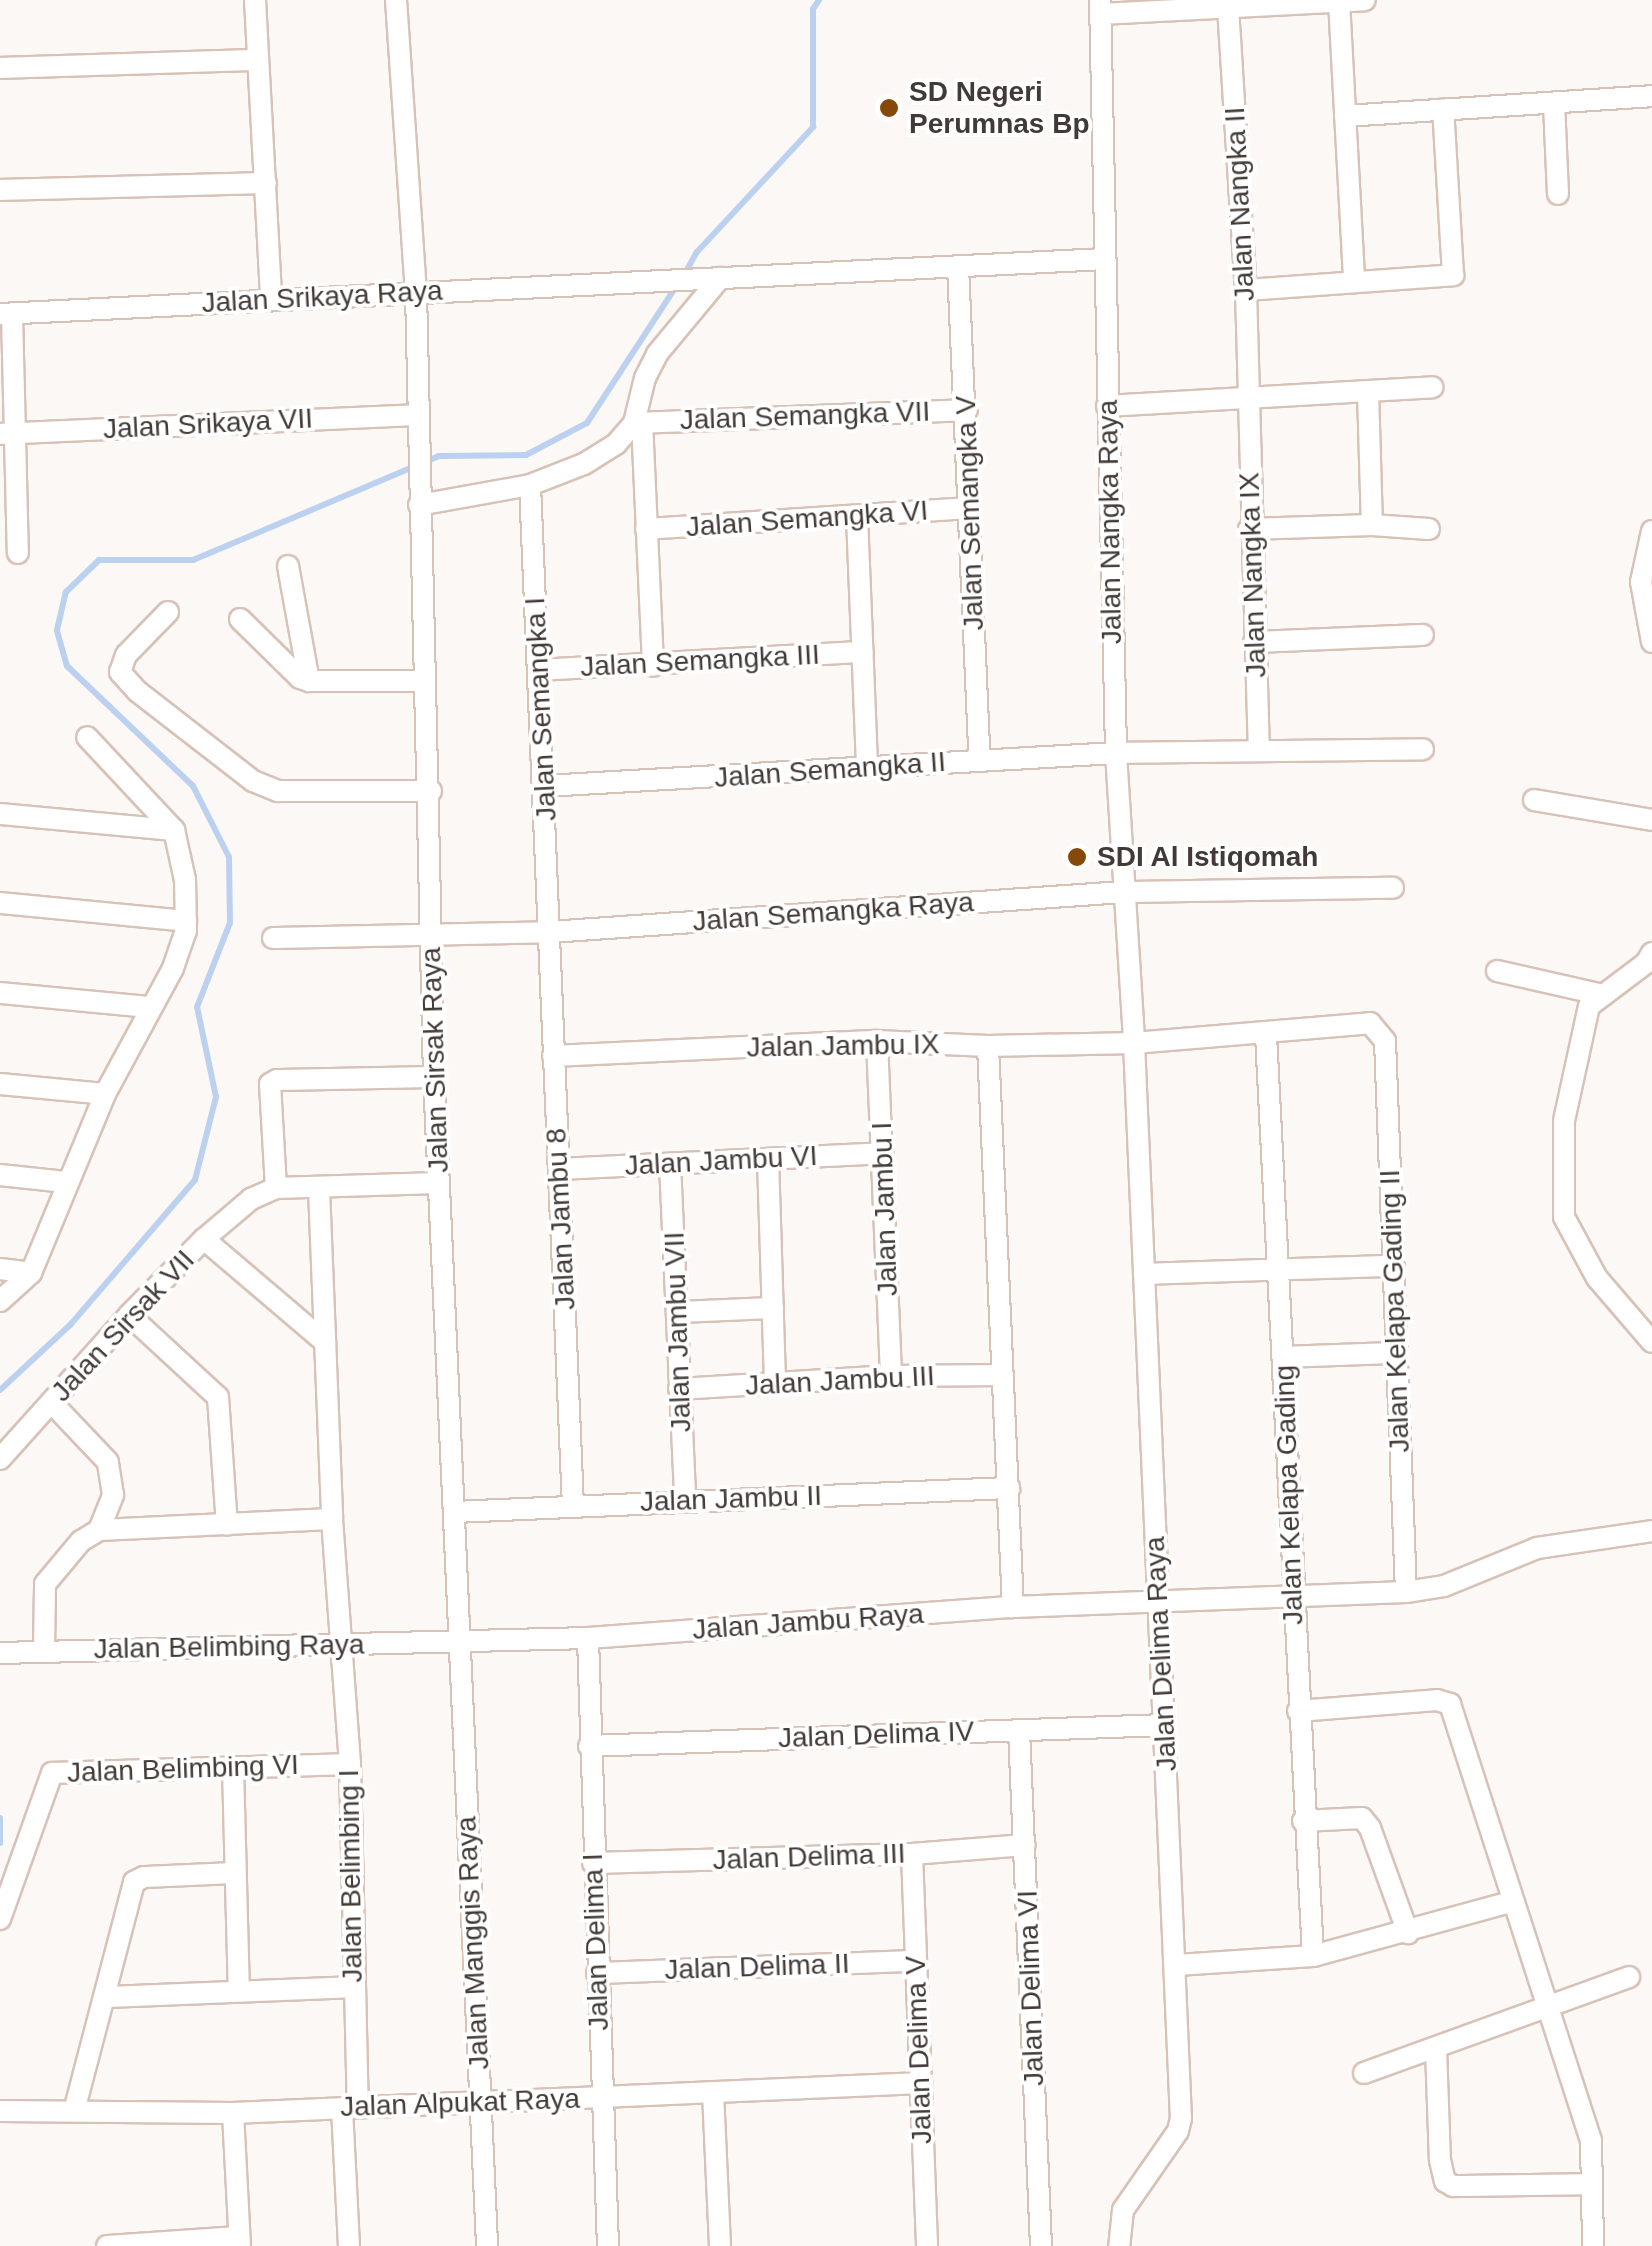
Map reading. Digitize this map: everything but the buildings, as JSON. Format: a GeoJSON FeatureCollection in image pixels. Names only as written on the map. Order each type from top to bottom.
{"type":"FeatureCollection","features":[{"type":"Feature","properties":{"kind":"street"},"geometry":{"type":"LineString","coordinates":[[255,0],[271,300]]}},
{"type":"Feature","properties":{"kind":"street","name":"Jalan Sirsak Raya"},"geometry":{"type":"LineString","coordinates":[[396,0],[416,291],[434,1077],[458,1641]]}},
{"type":"Feature","properties":{"kind":"street"},"geometry":{"type":"LineString","coordinates":[[1101,7],[1228,7],[1365,0]]}},
{"type":"Feature","properties":{"kind":"street"},"geometry":{"type":"LineString","coordinates":[[1338,2],[1354,282]]}},
{"type":"Feature","properties":{"kind":"street","name":"Jalan Nangka Raya"},"geometry":{"type":"LineString","coordinates":[[1101,7],[1116,753],[1134,1043]]}},
{"type":"Feature","properties":{"kind":"street","name":"Jalan Nangka II"},"geometry":{"type":"LineString","coordinates":[[1228,7],[1249,400]]}},
{"type":"Feature","properties":{"kind":"street"},"geometry":{"type":"LineString","coordinates":[[0,68],[258,60]]}},
{"type":"Feature","properties":{"kind":"street"},"geometry":{"type":"LineString","coordinates":[[1345,116],[1652,96]]}},
{"type":"Feature","properties":{"kind":"street"},"geometry":{"type":"LineString","coordinates":[[1554,103],[1558,194]]}},
{"type":"Feature","properties":{"kind":"street"},"geometry":{"type":"LineString","coordinates":[[1246,290],[1448,278],[1456,270],[1443,108]]}},
{"type":"Feature","properties":{"kind":"street"},"geometry":{"type":"LineString","coordinates":[[0,190],[266,183]]}},
{"type":"Feature","properties":{"kind":"street"},"geometry":{"type":"LineString","coordinates":[[653,666],[638,422],[645,378],[657,354],[712,280],[1104,259]]}},
{"type":"Feature","properties":{"kind":"street","name":"Jalan Semangka V"},"geometry":{"type":"LineString","coordinates":[[958,266],[980,760]]}},
{"type":"Feature","properties":{"kind":"street","name":"Jalan Srikaya Raya"},"geometry":{"type":"LineString","coordinates":[[6,314],[416,291],[712,280]]}},
{"type":"Feature","properties":{"kind":"street"},"geometry":{"type":"LineString","coordinates":[[6,314],[6,434],[18,553]]}},
{"type":"Feature","properties":{"kind":"street"},"geometry":{"type":"LineString","coordinates":[[1107,406],[1432,387]]}},
{"type":"Feature","properties":{"kind":"street"},"geometry":{"type":"LineString","coordinates":[[1368,392],[1372,525]]}},
{"type":"Feature","properties":{"kind":"street","name":"Jalan Nangka IX"},"geometry":{"type":"LineString","coordinates":[[1249,400],[1249,530],[1260,749]]}},
{"type":"Feature","properties":{"kind":"street","name":"Jalan Semangka VII"},"geometry":{"type":"LineString","coordinates":[[638,422],[967,410]]}},
{"type":"Feature","properties":{"kind":"street"},"geometry":{"type":"LineString","coordinates":[[418,506],[530,485],[601,455],[638,422]]}},
{"type":"Feature","properties":{"kind":"street","name":"Jalan Srikaya VII"},"geometry":{"type":"LineString","coordinates":[[6,434],[417,423]]}},
{"type":"Feature","properties":{"kind":"street","name":"Jalan Semangka I"},"geometry":{"type":"LineString","coordinates":[[530,485],[550,932]]}},
{"type":"Feature","properties":{"kind":"street","name":"Jalan Semangka VI"},"geometry":{"type":"LineString","coordinates":[[646,529],[968,508]]}},
{"type":"Feature","properties":{"kind":"street"},"geometry":{"type":"LineString","coordinates":[[857,516],[867,765]]}},
{"type":"Feature","properties":{"kind":"street"},"geometry":{"type":"LineString","coordinates":[[1249,530],[1372,525],[1429,530]]}},
{"type":"Feature","properties":{"kind":"street"},"geometry":{"type":"LineString","coordinates":[[1652,531],[1641,582],[1652,642]]}},
{"type":"Feature","properties":{"kind":"street"},"geometry":{"type":"LineString","coordinates":[[288,566],[309,681]]}},
{"type":"Feature","properties":{"kind":"street"},"geometry":{"type":"LineString","coordinates":[[168,612],[126,655],[120,672],[137,690],[253,781],[278,792],[430,791]]}},
{"type":"Feature","properties":{"kind":"street"},"geometry":{"type":"LineString","coordinates":[[240,620],[300,678],[309,681],[424,681]]}},
{"type":"Feature","properties":{"kind":"street"},"geometry":{"type":"LineString","coordinates":[[1254,642],[1423,635]]}},
{"type":"Feature","properties":{"kind":"street","name":"Jalan Semangka III"},"geometry":{"type":"LineString","coordinates":[[539,670],[862,652]]}},
{"type":"Feature","properties":{"kind":"street"},"geometry":{"type":"LineString","coordinates":[[0,1301],[31,1272],[105,1094],[173,968],[186,921],[185,880],[174,830],[88,737]]}},
{"type":"Feature","properties":{"kind":"street","name":"Jalan Semangka II"},"geometry":{"type":"LineString","coordinates":[[545,786],[706,780],[867,765],[1116,753],[1423,749]]}},
{"type":"Feature","properties":{"kind":"street"},"geometry":{"type":"LineString","coordinates":[[1534,800],[1652,820]]}},
{"type":"Feature","properties":{"kind":"street"},"geometry":{"type":"LineString","coordinates":[[0,814],[174,830]]}},
{"type":"Feature","properties":{"kind":"street","name":"Jalan Semangka Raya"},"geometry":{"type":"LineString","coordinates":[[273,938],[550,932],[1124,892],[1393,888]]}},
{"type":"Feature","properties":{"kind":"street"},"geometry":{"type":"LineString","coordinates":[[0,904],[186,921]]}},
{"type":"Feature","properties":{"kind":"street","name":"Jalan Jambu 8"},"geometry":{"type":"LineString","coordinates":[[550,932],[573,1505]]}},
{"type":"Feature","properties":{"kind":"street"},"geometry":{"type":"LineString","coordinates":[[1652,953],[1646,963],[1589,1006],[1564,1121],[1564,1217],[1597,1278],[1644,1323],[1652,1342]]}},
{"type":"Feature","properties":{"kind":"street"},"geometry":{"type":"LineString","coordinates":[[1497,970],[1603,995]]}},
{"type":"Feature","properties":{"kind":"street"},"geometry":{"type":"LineString","coordinates":[[0,993],[149,1007]]}},
{"type":"Feature","properties":{"kind":"street","name":"Jalan Jambu IX"},"geometry":{"type":"LineString","coordinates":[[553,1056],[877,1042],[988,1046],[1134,1043],[1266,1035],[1370,1023],[1381,1031]]}},
{"type":"Feature","properties":{"kind":"street","name":"Jalan Kelapa Gading II"},"geometry":{"type":"LineString","coordinates":[[1381,1031],[1386,1042],[1406,1592]]}},
{"type":"Feature","properties":{"kind":"street","name":"Jalan Kelapa Gading"},"geometry":{"type":"LineString","coordinates":[[1266,1035],[1281,1270],[1302,1820],[1313,1956]]}},
{"type":"Feature","properties":{"kind":"street","name":"Jalan Jambu I"},"geometry":{"type":"LineString","coordinates":[[877,1042],[890,1376]]}},
{"type":"Feature","properties":{"kind":"street","name":"Jalan Delima Raya"},"geometry":{"type":"LineString","coordinates":[[1118,2246],[1123,2210],[1178,2131],[1181,2118],[1134,1043]]}},
{"type":"Feature","properties":{"kind":"street"},"geometry":{"type":"LineString","coordinates":[[988,1046],[1013,1606]]}},
{"type":"Feature","properties":{"kind":"street"},"geometry":{"type":"LineString","coordinates":[[434,1077],[277,1080],[270,1084],[276,1188],[438,1184]]}},
{"type":"Feature","properties":{"kind":"street"},"geometry":{"type":"LineString","coordinates":[[0,1084],[105,1094]]}},
{"type":"Feature","properties":{"kind":"street","name":"Jalan Jambu VI"},"geometry":{"type":"LineString","coordinates":[[559,1169],[884,1153]]}},
{"type":"Feature","properties":{"kind":"street"},"geometry":{"type":"LineString","coordinates":[[768,1159],[775,1383]]}},
{"type":"Feature","properties":{"kind":"street","name":"Jalan Jambu VII"},"geometry":{"type":"LineString","coordinates":[[670,1164],[685,1500]]}},
{"type":"Feature","properties":{"kind":"street"},"geometry":{"type":"LineString","coordinates":[[0,1175],[66,1182]]}},
{"type":"Feature","properties":{"kind":"street","name":"Jalan Sirsak VII"},"geometry":{"type":"LineString","coordinates":[[0,1459],[130,1314],[204,1239],[251,1199],[276,1188]]}},
{"type":"Feature","properties":{"kind":"street","name":"Jalan Belimbing I"},"geometry":{"type":"LineString","coordinates":[[319,1189],[332,1519],[350,1764],[349,2246]]}},
{"type":"Feature","properties":{"kind":"street"},"geometry":{"type":"LineString","coordinates":[[204,1239],[325,1342]]}},
{"type":"Feature","properties":{"kind":"street"},"geometry":{"type":"LineString","coordinates":[[1144,1274],[1392,1266]]}},
{"type":"Feature","properties":{"kind":"street"},"geometry":{"type":"LineString","coordinates":[[0,1270],[31,1272]]}},
{"type":"Feature","properties":{"kind":"street"},"geometry":{"type":"LineString","coordinates":[[678,1312],[773,1308]]}},
{"type":"Feature","properties":{"kind":"street"},"geometry":{"type":"LineString","coordinates":[[130,1314],[218,1397],[227,1525]]}},
{"type":"Feature","properties":{"kind":"street"},"geometry":{"type":"LineString","coordinates":[[1284,1356],[1396,1353]]}},
{"type":"Feature","properties":{"kind":"street","name":"Jalan Jambu III"},"geometry":{"type":"LineString","coordinates":[[679,1389],[890,1376],[1002,1375]]}},
{"type":"Feature","properties":{"kind":"street"},"geometry":{"type":"LineString","coordinates":[[44,1651],[46,1584],[81,1541],[99,1530],[111,1509],[108,1462],[52,1404]]}},
{"type":"Feature","properties":{"kind":"street","name":"Jalan Jambu II"},"geometry":{"type":"LineString","coordinates":[[454,1512],[1009,1488]]}},
{"type":"Feature","properties":{"kind":"street"},"geometry":{"type":"LineString","coordinates":[[99,1530],[332,1519]]}},
{"type":"Feature","properties":{"kind":"street","name":"Jalan Jambu Raya"},"geometry":{"type":"LineString","coordinates":[[458,1641],[588,1638],[1013,1606],[1406,1592],[1444,1586],[1537,1548],[1652,1530]]}},
{"type":"Feature","properties":{"kind":"street","name":"Jalan Delima I"},"geometry":{"type":"LineString","coordinates":[[588,1638],[608,2246]]}},
{"type":"Feature","properties":{"kind":"street","name":"Jalan Belimbing Raya"},"geometry":{"type":"LineString","coordinates":[[0,1653],[458,1641]]}},
{"type":"Feature","properties":{"kind":"street","name":"Jalan Manggis Raya"},"geometry":{"type":"LineString","coordinates":[[458,1641],[487,2246]]}},
{"type":"Feature","properties":{"kind":"street"},"geometry":{"type":"LineString","coordinates":[[1298,1711],[1437,1700],[1450,1704],[1590,2140],[1593,2246]]}},
{"type":"Feature","properties":{"kind":"street","name":"Jalan Delima IV"},"geometry":{"type":"LineString","coordinates":[[589,1746],[1164,1724]]}},
{"type":"Feature","properties":{"kind":"street","name":"Jalan Delima VI"},"geometry":{"type":"LineString","coordinates":[[1019,1730],[1042,2246]]}},
{"type":"Feature","properties":{"kind":"street","name":"Jalan Belimbing VI"},"geometry":{"type":"LineString","coordinates":[[0,1919],[52,1772],[350,1764]]}},
{"type":"Feature","properties":{"kind":"street"},"geometry":{"type":"LineString","coordinates":[[233,1766],[239,1992]]}},
{"type":"Feature","properties":{"kind":"street"},"geometry":{"type":"LineString","coordinates":[[1302,1820],[1362,1818],[1370,1828],[1408,1932]]}},
{"type":"Feature","properties":{"kind":"street","name":"Jalan Delima III"},"geometry":{"type":"LineString","coordinates":[[593,1863],[912,1854],[1025,1844]]}},
{"type":"Feature","properties":{"kind":"street","name":"Jalan Delima V"},"geometry":{"type":"LineString","coordinates":[[912,1854],[927,2246]]}},
{"type":"Feature","properties":{"kind":"street"},"geometry":{"type":"LineString","coordinates":[[74,2110],[134,1882],[144,1877],[235,1873]]}},
{"type":"Feature","properties":{"kind":"street"},"geometry":{"type":"LineString","coordinates":[[1177,1965],[1313,1956],[1511,1902]]}},
{"type":"Feature","properties":{"kind":"street","name":"Jalan Delima II"},"geometry":{"type":"LineString","coordinates":[[597,1973],[916,1961]]}},
{"type":"Feature","properties":{"kind":"street"},"geometry":{"type":"LineString","coordinates":[[1364,2074],[1629,1977]]}},
{"type":"Feature","properties":{"kind":"street"},"geometry":{"type":"LineString","coordinates":[[105,1998],[352,1986]]}},
{"type":"Feature","properties":{"kind":"street"},"geometry":{"type":"LineString","coordinates":[[1436,2048],[1445,2181],[1452,2186],[1591,2184]]}},
{"type":"Feature","properties":{"kind":"street","name":"Jalan Alpukat Raya"},"geometry":{"type":"LineString","coordinates":[[0,2112],[233,2113],[920,2083]]}},
{"type":"Feature","properties":{"kind":"street"},"geometry":{"type":"LineString","coordinates":[[713,2092],[720,2246]]}},
{"type":"Feature","properties":{"kind":"street"},"geometry":{"type":"LineString","coordinates":[[107,2246],[240,2242],[233,2113]]}},
{"type":"Feature","properties":{"kind":"waterway"},"geometry":{"type":"LineString","coordinates":[[684,275],[697,252],[813,127],[813,9],[819,0]]}},
{"type":"Feature","properties":{"kind":"waterway"},"geometry":{"type":"LineString","coordinates":[[0,1390],[71,1324],[195,1180],[216,1097],[197,1007],[230,923],[229,857],[193,786],[67,666],[57,630],[66,592],[99,560],[193,560],[439,456],[526,455],[587,423],[677,285]]}},
{"type":"Feature","properties":{"kind":"waterway"},"geometry":{"type":"LineString","coordinates":[[0,1818],[0,1843]]}},
{"type":"Feature","properties":{"kind":"place","name":"SD Negeri Perumnas Bp"},"geometry":{"type":"Point","coordinates":[889,108]}},
{"type":"Feature","properties":{"kind":"place","name":"SDI Al Istiqomah"},"geometry":{"type":"Point","coordinates":[1077,857]}}]}
